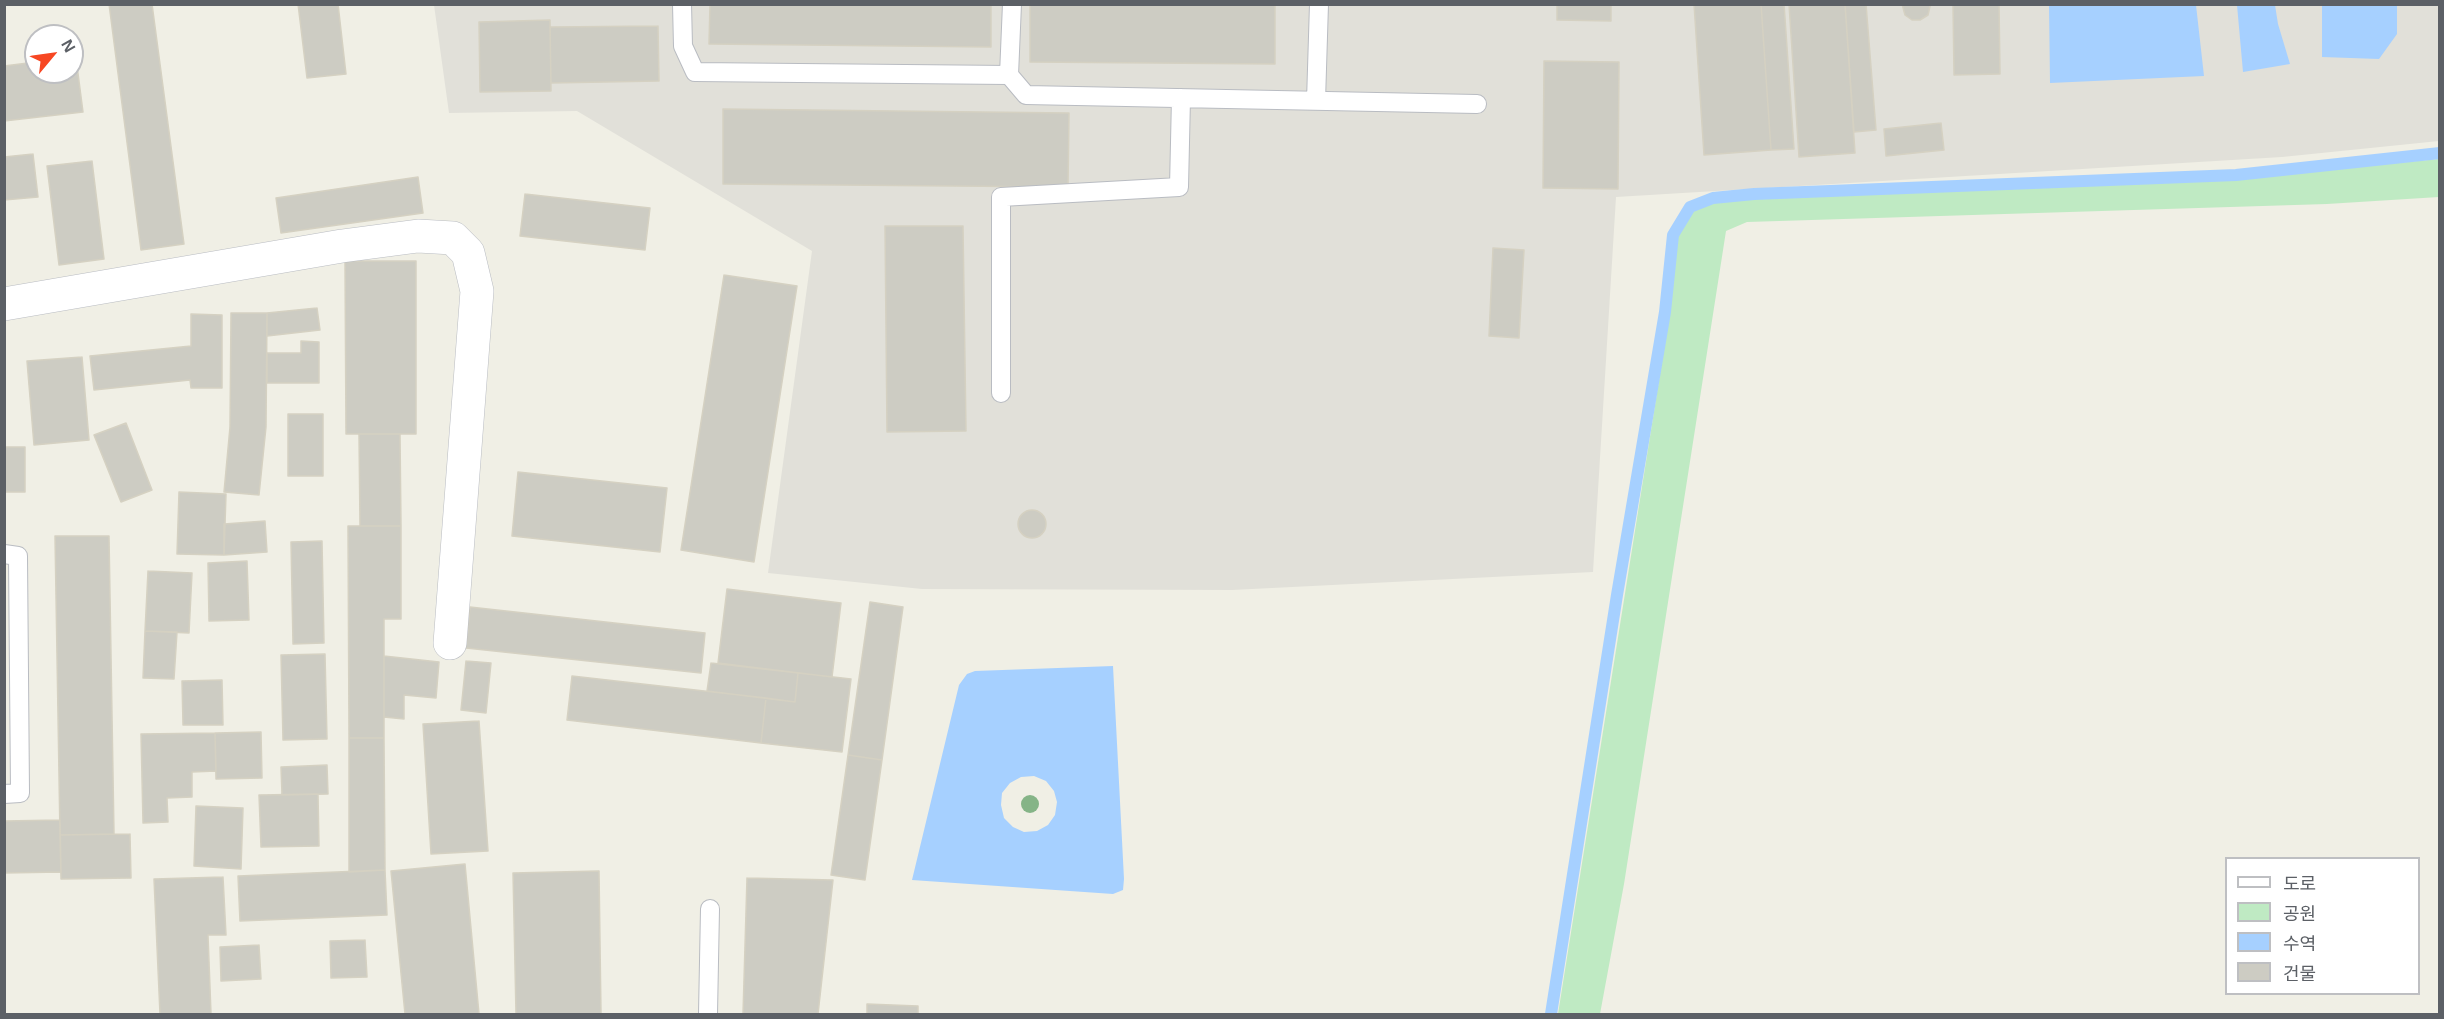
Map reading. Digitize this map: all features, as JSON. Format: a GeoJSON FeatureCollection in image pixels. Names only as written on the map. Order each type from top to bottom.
{"type":"FeatureCollection","features":[{"type":"Feature","properties":{"kind":"street"},"geometry":{"type":"LineString","coordinates":[[4,304],[342,246],[418,236],[453,238],[468,253],[477,291],[450,642]]}},
{"type":"Feature","properties":{"kind":"lane"},"geometry":{"type":"LineString","coordinates":[[682,4],[683,46],[694,72],[1009,75]]}},
{"type":"Feature","properties":{"kind":"lane"},"geometry":{"type":"LineString","coordinates":[[1012,4],[1009,75],[1026,95],[1477,104]]}},
{"type":"Feature","properties":{"kind":"lane"},"geometry":{"type":"LineString","coordinates":[[1316,101],[1319,4]]}},
{"type":"Feature","properties":{"kind":"lane"},"geometry":{"type":"LineString","coordinates":[[1001,393],[1001,197],[1179,187],[1181,98]]}},
{"type":"Feature","properties":{"kind":"lane"},"geometry":{"type":"LineString","coordinates":[[4,554],[18,556],[20,793],[4,794]]}},
{"type":"Feature","properties":{"kind":"lane"},"geometry":{"type":"LineString","coordinates":[[708,1014],[710,909]]}},
{"type":"Feature","properties":{"kind":"shaded area"},"geometry":{"type":"Polygon","coordinates":[[[434,5],[2439,5],[2439,141],[2282,157],[1616,197],[1593,572],[1232,590],[922,589],[768,573],[812,251],[577,111],[449,113],[434,5]]]}},
{"type":"Feature","properties":{"kind":"green space"},"geometry":{"type":"Polygon","coordinates":[[[2439,159],[2439,197],[2327,204],[1747,222],[1726,231],[1624,884],[1600,1014],[1558,1014],[1670,311],[1678,235],[1691,211],[1713,202],[1752,198],[2237,178],[2439,159]]]}},
{"type":"Feature","properties":{"kind":"water"},"geometry":{"type":"Polygon","coordinates":[[[2049,5],[2196,5],[2204,76],[2050,83],[2049,5]]]}},
{"type":"Feature","properties":{"kind":"water"},"geometry":{"type":"Polygon","coordinates":[[[2237,5],[2275,5],[2290,64],[2243,72],[2237,5]]]}},
{"type":"Feature","properties":{"kind":"water"},"geometry":{"type":"Polygon","coordinates":[[[2322,5],[2397,5],[2397,34],[2379,59],[2322,57],[2322,5]]]}},
{"type":"Feature","properties":{"kind":"water"},"geometry":{"type":"Polygon","coordinates":[[[1113,666],[1123,890],[1113,894],[912,880],[959,685],[967,674],[975,671],[1113,666]],[[1034,776],[1021,777],[1010,783],[1002,793],[1001,805],[1004,818],[1013,827],[1024,832],[1037,831],[1048,825],[1055,815],[1057,802],[1054,791],[1046,781],[1034,776]]]}},
{"type":"Feature","properties":{"kind":"building"},"geometry":{"type":"Polygon","coordinates":[[[109,4],[152,4],[184,244],[141,250],[109,4]]]}},
{"type":"Feature","properties":{"kind":"building"},"geometry":{"type":"Polygon","coordinates":[[[298,4],[338,4],[346,74],[307,78],[298,4]]]}},
{"type":"Feature","properties":{"kind":"building"},"geometry":{"type":"Polygon","coordinates":[[[710,4],[991,4],[991,47],[709,44],[710,4]]]}},
{"type":"Feature","properties":{"kind":"building"},"geometry":{"type":"Polygon","coordinates":[[[1030,4],[1275,4],[1275,64],[1030,62],[1030,4]]]}},
{"type":"Feature","properties":{"kind":"building"},"geometry":{"type":"Polygon","coordinates":[[[1557,4],[1611,4],[1611,21],[1557,20],[1557,4]]]}},
{"type":"Feature","properties":{"kind":"building"},"geometry":{"type":"Polygon","coordinates":[[[1694,4],[1761,4],[1771,150],[1704,155],[1694,4]]]}},
{"type":"Feature","properties":{"kind":"building"},"geometry":{"type":"Polygon","coordinates":[[[1761,4],[1784,4],[1794,149],[1771,150],[1761,4]]]}},
{"type":"Feature","properties":{"kind":"building"},"geometry":{"type":"Polygon","coordinates":[[[1789,4],[1845,4],[1855,153],[1799,157],[1789,4]]]}},
{"type":"Feature","properties":{"kind":"building"},"geometry":{"type":"Polygon","coordinates":[[[1845,4],[1866,4],[1876,130],[1854,132],[1845,4]]]}},
{"type":"Feature","properties":{"kind":"building"},"geometry":{"type":"Polygon","coordinates":[[[1902,4],[1930,4],[1928,15],[1920,20],[1912,20],[1905,15],[1902,4]]]}},
{"type":"Feature","properties":{"kind":"building"},"geometry":{"type":"Polygon","coordinates":[[[1953,4],[1999,4],[2000,74],[1954,75],[1953,4]]]}},
{"type":"Feature","properties":{"kind":"building"},"geometry":{"type":"Polygon","coordinates":[[[550,20],[551,91],[480,92],[479,22],[550,20]]]}},
{"type":"Feature","properties":{"kind":"building"},"geometry":{"type":"Polygon","coordinates":[[[658,26],[659,81],[551,83],[550,27],[658,26]]]}},
{"type":"Feature","properties":{"kind":"building"},"geometry":{"type":"Polygon","coordinates":[[[1544,61],[1619,62],[1618,189],[1543,188],[1544,61]]]}},
{"type":"Feature","properties":{"kind":"building"},"geometry":{"type":"Polygon","coordinates":[[[24,64],[24,84],[79,84],[83,112],[4,121],[4,66],[24,64]]]}},
{"type":"Feature","properties":{"kind":"building"},"geometry":{"type":"Polygon","coordinates":[[[723,109],[1069,113],[1068,187],[723,184],[723,109]]]}},
{"type":"Feature","properties":{"kind":"building"},"geometry":{"type":"Polygon","coordinates":[[[1941,123],[1944,150],[1886,156],[1884,129],[1941,123]]]}},
{"type":"Feature","properties":{"kind":"building"},"geometry":{"type":"Polygon","coordinates":[[[33,154],[38,197],[4,200],[4,157],[33,154]]]}},
{"type":"Feature","properties":{"kind":"building"},"geometry":{"type":"Polygon","coordinates":[[[92,161],[104,259],[59,265],[47,166],[92,161]]]}},
{"type":"Feature","properties":{"kind":"building"},"geometry":{"type":"Polygon","coordinates":[[[418,177],[423,213],[281,233],[276,198],[418,177]]]}},
{"type":"Feature","properties":{"kind":"building"},"geometry":{"type":"Polygon","coordinates":[[[525,194],[650,208],[645,250],[520,236],[525,194]]]}},
{"type":"Feature","properties":{"kind":"building"},"geometry":{"type":"Polygon","coordinates":[[[885,226],[963,226],[966,431],[887,432],[885,226]]]}},
{"type":"Feature","properties":{"kind":"building"},"geometry":{"type":"Polygon","coordinates":[[[1493,248],[1524,250],[1519,338],[1489,336],[1493,248]]]}},
{"type":"Feature","properties":{"kind":"building"},"geometry":{"type":"Polygon","coordinates":[[[345,261],[416,261],[416,434],[346,434],[345,261]]]}},
{"type":"Feature","properties":{"kind":"building"},"geometry":{"type":"Polygon","coordinates":[[[724,275],[797,286],[754,562],[681,550],[724,275]]]}},
{"type":"Feature","properties":{"kind":"building"},"geometry":{"type":"Polygon","coordinates":[[[317,308],[320,330],[267,336],[267,313],[317,308]]]}},
{"type":"Feature","properties":{"kind":"building"},"geometry":{"type":"Polygon","coordinates":[[[231,313],[267,313],[266,427],[259,495],[224,492],[230,427],[231,313]]]}},
{"type":"Feature","properties":{"kind":"building"},"geometry":{"type":"Polygon","coordinates":[[[191,314],[222,315],[222,388],[191,388],[190,380],[94,390],[90,356],[191,346],[191,314]]]}},
{"type":"Feature","properties":{"kind":"building"},"geometry":{"type":"Polygon","coordinates":[[[301,341],[319,342],[319,383],[267,383],[267,353],[301,353],[301,341]]]}},
{"type":"Feature","properties":{"kind":"building"},"geometry":{"type":"Polygon","coordinates":[[[82,357],[89,440],[34,445],[27,361],[82,357]]]}},
{"type":"Feature","properties":{"kind":"building"},"geometry":{"type":"Polygon","coordinates":[[[288,414],[323,414],[323,476],[288,476],[288,414]]]}},
{"type":"Feature","properties":{"kind":"building"},"geometry":{"type":"Polygon","coordinates":[[[126,423],[152,490],[121,502],[94,435],[126,423]]]}},
{"type":"Feature","properties":{"kind":"building"},"geometry":{"type":"Polygon","coordinates":[[[359,434],[400,434],[401,526],[360,526],[359,434]]]}},
{"type":"Feature","properties":{"kind":"building"},"geometry":{"type":"Polygon","coordinates":[[[4,447],[25,447],[25,492],[4,492],[4,447]]]}},
{"type":"Feature","properties":{"kind":"building"},"geometry":{"type":"Polygon","coordinates":[[[518,472],[667,488],[660,552],[512,536],[518,472]]]}},
{"type":"Feature","properties":{"kind":"building"},"geometry":{"type":"Polygon","coordinates":[[[179,492],[226,494],[224,555],[177,554],[179,492]]]}},
{"type":"Feature","properties":{"kind":"building"},"geometry":{"type":"Polygon","coordinates":[[[1032,510],[1042,514],[1046,524],[1042,534],[1032,538],[1022,534],[1018,524],[1022,514],[1032,510]]]}},
{"type":"Feature","properties":{"kind":"building"},"geometry":{"type":"Polygon","coordinates":[[[265,521],[267,552],[224,555],[224,524],[265,521]]]}},
{"type":"Feature","properties":{"kind":"building"},"geometry":{"type":"Polygon","coordinates":[[[348,526],[401,526],[401,619],[384,619],[384,738],[349,738],[348,526]]]}},
{"type":"Feature","properties":{"kind":"building"},"geometry":{"type":"Polygon","coordinates":[[[55,536],[109,536],[114,834],[60,835],[55,536]]]}},
{"type":"Feature","properties":{"kind":"building"},"geometry":{"type":"Polygon","coordinates":[[[322,541],[324,643],[293,644],[291,542],[322,541]]]}},
{"type":"Feature","properties":{"kind":"building"},"geometry":{"type":"Polygon","coordinates":[[[247,561],[249,620],[209,621],[208,563],[247,561]]]}},
{"type":"Feature","properties":{"kind":"building"},"geometry":{"type":"Polygon","coordinates":[[[148,571],[192,573],[189,633],[145,631],[148,571]]]}},
{"type":"Feature","properties":{"kind":"building"},"geometry":{"type":"Polygon","coordinates":[[[727,589],[841,603],[832,677],[718,663],[727,589]]]}},
{"type":"Feature","properties":{"kind":"building"},"geometry":{"type":"Polygon","coordinates":[[[870,602],[903,607],[882,760],[848,755],[870,602]]]}},
{"type":"Feature","properties":{"kind":"building"},"geometry":{"type":"Polygon","coordinates":[[[470,607],[705,633],[701,673],[466,648],[470,607]]]}},
{"type":"Feature","properties":{"kind":"building"},"geometry":{"type":"Polygon","coordinates":[[[145,631],[177,632],[174,679],[143,678],[145,631]]]}},
{"type":"Feature","properties":{"kind":"building"},"geometry":{"type":"Polygon","coordinates":[[[325,654],[327,739],[283,740],[281,655],[325,654]]]}},
{"type":"Feature","properties":{"kind":"building"},"geometry":{"type":"Polygon","coordinates":[[[384,656],[439,662],[436,698],[404,695],[404,719],[384,717],[384,656]]]}},
{"type":"Feature","properties":{"kind":"building"},"geometry":{"type":"Polygon","coordinates":[[[466,661],[491,663],[486,713],[461,710],[466,661]]]}},
{"type":"Feature","properties":{"kind":"building"},"geometry":{"type":"Polygon","coordinates":[[[711,663],[798,673],[795,702],[707,691],[711,663]]]}},
{"type":"Feature","properties":{"kind":"building"},"geometry":{"type":"Polygon","coordinates":[[[798,673],[851,679],[842,752],[761,743],[766,698],[795,702],[798,673]]]}},
{"type":"Feature","properties":{"kind":"building"},"geometry":{"type":"Polygon","coordinates":[[[572,676],[766,698],[761,743],[567,720],[572,676]]]}},
{"type":"Feature","properties":{"kind":"building"},"geometry":{"type":"Polygon","coordinates":[[[222,680],[223,725],[183,725],[182,681],[222,680]]]}},
{"type":"Feature","properties":{"kind":"building"},"geometry":{"type":"Polygon","coordinates":[[[479,721],[488,851],[431,854],[423,724],[479,721]]]}},
{"type":"Feature","properties":{"kind":"building"},"geometry":{"type":"Polygon","coordinates":[[[261,732],[262,778],[216,779],[215,733],[261,732]]]}},
{"type":"Feature","properties":{"kind":"building"},"geometry":{"type":"Polygon","coordinates":[[[215,733],[216,771],[192,772],[192,797],[167,798],[168,822],[143,823],[141,734],[215,733]]]}},
{"type":"Feature","properties":{"kind":"building"},"geometry":{"type":"Polygon","coordinates":[[[349,738],[384,738],[385,870],[349,872],[349,738]]]}},
{"type":"Feature","properties":{"kind":"building"},"geometry":{"type":"Polygon","coordinates":[[[848,755],[882,760],[865,880],[831,875],[848,755]]]}},
{"type":"Feature","properties":{"kind":"building"},"geometry":{"type":"Polygon","coordinates":[[[327,765],[328,794],[282,795],[281,767],[327,765]]]}},
{"type":"Feature","properties":{"kind":"building"},"geometry":{"type":"Polygon","coordinates":[[[318,794],[319,846],[261,847],[259,795],[318,794]]]}},
{"type":"Feature","properties":{"kind":"building"},"geometry":{"type":"Polygon","coordinates":[[[196,806],[243,808],[241,869],[194,866],[196,806]]]}},
{"type":"Feature","properties":{"kind":"building"},"geometry":{"type":"Polygon","coordinates":[[[60,820],[61,872],[4,873],[4,821],[60,820]]]}},
{"type":"Feature","properties":{"kind":"building"},"geometry":{"type":"Polygon","coordinates":[[[130,834],[131,878],[61,879],[60,835],[130,834]]]}},
{"type":"Feature","properties":{"kind":"building"},"geometry":{"type":"Polygon","coordinates":[[[465,864],[479,1014],[405,1014],[391,871],[465,864]]]}},
{"type":"Feature","properties":{"kind":"building"},"geometry":{"type":"Polygon","coordinates":[[[385,870],[387,915],[240,921],[238,876],[385,870]]]}},
{"type":"Feature","properties":{"kind":"building"},"geometry":{"type":"Polygon","coordinates":[[[599,871],[601,1014],[516,1014],[513,873],[599,871]]]}},
{"type":"Feature","properties":{"kind":"building"},"geometry":{"type":"Polygon","coordinates":[[[223,877],[226,935],[208,935],[211,1014],[160,1014],[154,879],[223,877]]]}},
{"type":"Feature","properties":{"kind":"building"},"geometry":{"type":"Polygon","coordinates":[[[747,878],[833,880],[818,1014],[743,1014],[747,878]]]}},
{"type":"Feature","properties":{"kind":"building"},"geometry":{"type":"Polygon","coordinates":[[[365,940],[367,977],[331,978],[330,941],[365,940]]]}},
{"type":"Feature","properties":{"kind":"building"},"geometry":{"type":"Polygon","coordinates":[[[259,945],[261,979],[221,981],[220,947],[259,945]]]}},
{"type":"Feature","properties":{"kind":"building"},"geometry":{"type":"Polygon","coordinates":[[[867,1004],[918,1006],[918,1014],[867,1014],[867,1004]]]}},
{"type":"Feature","properties":{"kind":"waterway"},"geometry":{"type":"LineString","coordinates":[[1551,1014],[1617,595],[1665,312],[1673,235],[1690,207],[1713,198],[1754,194],[2236,175],[2440,153]]}}]}
